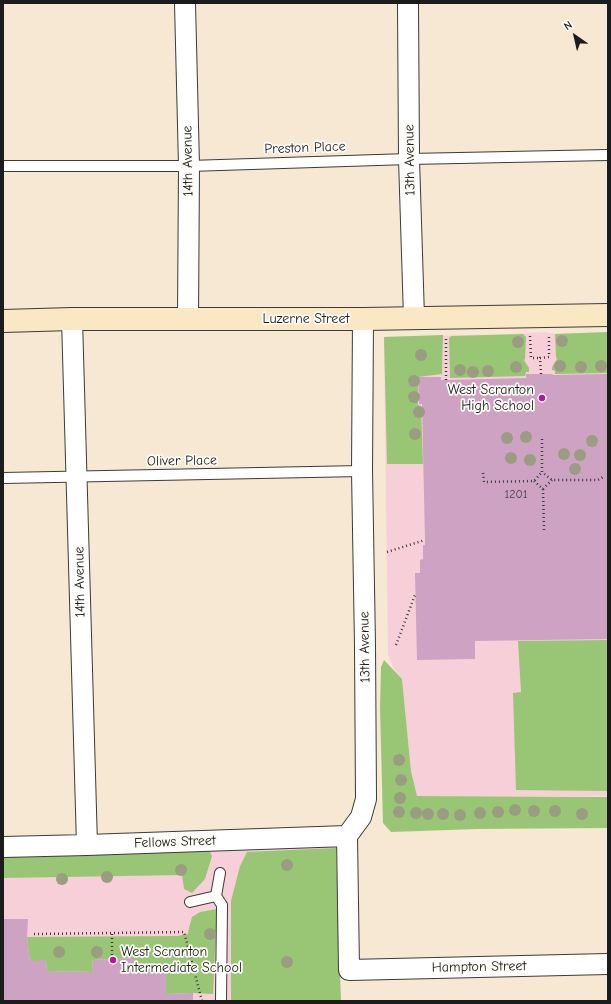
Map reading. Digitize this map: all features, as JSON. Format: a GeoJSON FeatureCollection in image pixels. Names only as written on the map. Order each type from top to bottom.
{"type":"FeatureCollection","features":[{"type":"Feature","properties":{"kind":"street","name":"14th Avenue"},"geometry":{"type":"LineString","coordinates":[[185,3],[188,166],[188,320]]}},
{"type":"Feature","properties":{"kind":"street","name":"13th Avenue"},"geometry":{"type":"LineString","coordinates":[[408,3],[409,159],[414,317]]}},
{"type":"Feature","properties":{"kind":"street","name":"Luzerne Street"},"geometry":{"type":"LineString","coordinates":[[3,322],[72,319],[363,319],[608,315]]}},
{"type":"Feature","properties":{"kind":"street","name":"14th Avenue"},"geometry":{"type":"LineString","coordinates":[[72,319],[87,845]]}},
{"type":"Feature","properties":{"kind":"street","name":"13th Avenue"},"geometry":{"type":"LineString","coordinates":[[347,836],[361,817],[366,799],[362,471],[363,319]]}},
{"type":"Feature","properties":{"kind":"street","name":"Fellows Street"},"geometry":{"type":"LineString","coordinates":[[3,847],[347,836]]}},
{"type":"Feature","properties":{"kind":"street","name":"Hampton Street"},"geometry":{"type":"LineString","coordinates":[[347,836],[349,970],[608,964]]}},
{"type":"Feature","properties":{"kind":"lane","name":"Preston Place"},"geometry":{"type":"LineString","coordinates":[[3,166],[188,166],[409,159],[608,155]]}},
{"type":"Feature","properties":{"kind":"lane","name":"Oliver Place"},"geometry":{"type":"LineString","coordinates":[[3,478],[362,471]]}},
{"type":"Feature","properties":{"kind":"lane"},"geometry":{"type":"LineString","coordinates":[[220,873],[216,896],[222,905],[221,1001]]}},
{"type":"Feature","properties":{"kind":"lane"},"geometry":{"type":"LineString","coordinates":[[190,902],[216,896]]}},
{"type":"Feature","properties":{"kind":"path"},"geometry":{"type":"LineString","coordinates":[[446,332],[446,380]]}},
{"type":"Feature","properties":{"kind":"path"},"geometry":{"type":"LineString","coordinates":[[530,333],[531,358],[540,358],[549,357],[549,332]]}},
{"type":"Feature","properties":{"kind":"path"},"geometry":{"type":"LineString","coordinates":[[540,358],[541,374]]}},
{"type":"Feature","properties":{"kind":"path"},"geometry":{"type":"LineString","coordinates":[[534,481],[542,472],[542,439]]}},
{"type":"Feature","properties":{"kind":"path"},"geometry":{"type":"LineString","coordinates":[[542,472],[552,480],[598,480],[603,477]]}},
{"type":"Feature","properties":{"kind":"path"},"geometry":{"type":"LineString","coordinates":[[483,473],[484,482],[534,481],[543,489]]}},
{"type":"Feature","properties":{"kind":"path"},"geometry":{"type":"LineString","coordinates":[[544,531],[543,489],[552,480]]}},
{"type":"Feature","properties":{"kind":"path"},"geometry":{"type":"LineString","coordinates":[[387,552],[425,540]]}},
{"type":"Feature","properties":{"kind":"path"},"geometry":{"type":"LineString","coordinates":[[396,645],[415,595]]}},
{"type":"Feature","properties":{"kind":"path"},"geometry":{"type":"LineString","coordinates":[[34,934],[184,932],[202,1001]]}},
{"type":"Feature","properties":{"kind":"path"},"geometry":{"type":"LineString","coordinates":[[112,933],[112,959]]}},
{"type":"Feature","properties":{"kind":"shaded area"},"geometry":{"type":"Polygon","coordinates":[[[545,332],[555,334],[608,332],[608,796],[417,796],[411,771],[402,679],[394,669],[388,655],[384,339],[385,337],[545,332]]]}},
{"type":"Feature","properties":{"kind":"shaded area"},"geometry":{"type":"Polygon","coordinates":[[[336,836],[337,1001],[3,1001],[3,848],[336,836]]]}},
{"type":"Feature","properties":{"kind":"green space"},"geometry":{"type":"Polygon","coordinates":[[[608,332],[608,373],[555,374],[555,371],[552,370],[552,367],[557,359],[555,334],[608,332]]]}},
{"type":"Feature","properties":{"kind":"green space"},"geometry":{"type":"Polygon","coordinates":[[[523,334],[526,337],[524,360],[529,368],[529,372],[526,372],[525,376],[450,378],[449,338],[451,336],[523,334]]]}},
{"type":"Feature","properties":{"kind":"green space"},"geometry":{"type":"Polygon","coordinates":[[[443,335],[442,374],[418,377],[418,405],[421,406],[423,464],[387,464],[384,337],[443,335]]]}},
{"type":"Feature","properties":{"kind":"green space"},"geometry":{"type":"Polygon","coordinates":[[[607,640],[608,791],[516,790],[513,693],[521,692],[518,641],[607,640]]]}},
{"type":"Feature","properties":{"kind":"green space"},"geometry":{"type":"Polygon","coordinates":[[[384,660],[402,679],[411,771],[417,796],[608,797],[608,828],[477,829],[391,832],[383,823],[380,708],[381,667],[384,660]]]}},
{"type":"Feature","properties":{"kind":"green space"},"geometry":{"type":"Polygon","coordinates":[[[206,843],[212,856],[205,879],[192,893],[184,889],[182,875],[3,878],[3,848],[206,843]]]}},
{"type":"Feature","properties":{"kind":"green space"},"geometry":{"type":"Polygon","coordinates":[[[336,848],[341,1001],[231,1001],[231,901],[240,866],[247,852],[336,848]]]}},
{"type":"Feature","properties":{"kind":"green space"},"geometry":{"type":"Polygon","coordinates":[[[217,909],[213,994],[166,994],[133,971],[133,958],[92,960],[93,972],[47,971],[46,961],[30,961],[27,937],[177,936],[188,934],[192,917],[200,912],[217,909]]]}},
{"type":"Feature","properties":{"kind":"building","name":"West Scranton High School"},"geometry":{"type":"Polygon","coordinates":[[[526,374],[608,374],[608,639],[475,641],[475,659],[417,660],[415,573],[420,573],[420,560],[423,559],[423,545],[425,545],[422,404],[419,404],[418,377],[441,377],[441,380],[526,378],[526,374]]]}},
{"type":"Feature","properties":{"kind":"building","name":"West Scranton Intermediate School"},"geometry":{"type":"Polygon","coordinates":[[[3,919],[28,919],[27,937],[30,961],[46,960],[47,971],[93,972],[92,960],[134,958],[133,971],[166,970],[166,994],[193,993],[193,1001],[3,1001],[3,919]]]}},
{"type":"Feature","properties":{"kind":"place","name":"West Scranton High School"},"geometry":{"type":"Point","coordinates":[542,398]}},
{"type":"Feature","properties":{"kind":"place","name":"West Scranton Intermediate School"},"geometry":{"type":"Point","coordinates":[113,960]}}]}
